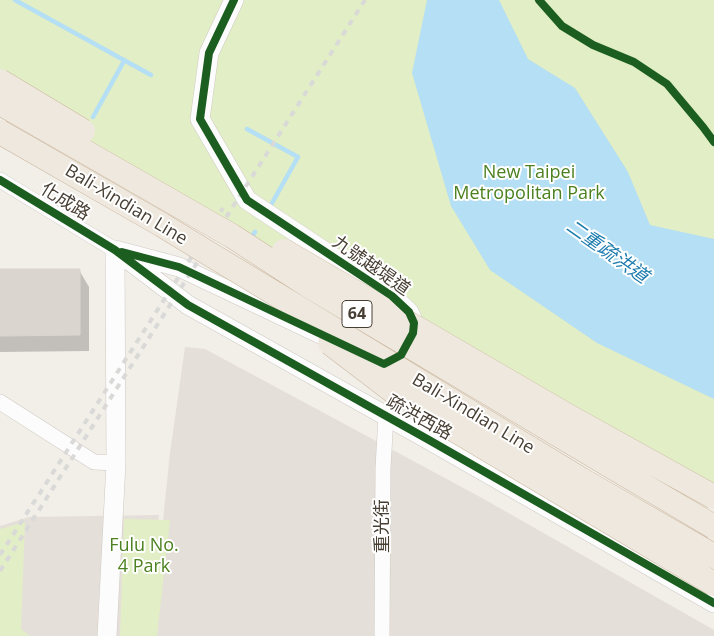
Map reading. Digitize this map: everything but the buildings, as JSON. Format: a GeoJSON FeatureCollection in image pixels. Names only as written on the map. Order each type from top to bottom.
{"type":"FeatureCollection","features":[{"type":"Feature","properties":{"kind":"highway"},"geometry":{"type":"LineString","coordinates":[[0,81],[259,237],[568,416],[714,497]]}},
{"type":"Feature","properties":{"kind":"highway","name":"Bali-Xindian Line"},"geometry":{"type":"LineString","coordinates":[[0,103],[232,236],[310,286],[714,526]]}},
{"type":"Feature","properties":{"kind":"highway","name":"Bali-Xindian Line"},"geometry":{"type":"LineString","coordinates":[[0,132],[162,225],[582,480],[714,556]]}},
{"type":"Feature","properties":{"kind":"highway"},"geometry":{"type":"LineString","coordinates":[[232,268],[406,401],[714,584]]}},
{"type":"Feature","properties":{"kind":"street","name":"九號越堤道"},"geometry":{"type":"LineString","coordinates":[[115,250],[179,267],[384,364],[401,355],[413,333],[414,323],[409,312],[392,296],[247,200],[200,118],[209,53],[234,0]]}},
{"type":"Feature","properties":{"kind":"street","name":"化成路"},"geometry":{"type":"LineString","coordinates":[[0,180],[115,250]]}},
{"type":"Feature","properties":{"kind":"street","name":"疏洪西路"},"geometry":{"type":"LineString","coordinates":[[115,250],[188,305],[714,603]]}},
{"type":"Feature","properties":{"kind":"street"},"geometry":{"type":"LineString","coordinates":[[107,636],[116,463],[115,250]]}},
{"type":"Feature","properties":{"kind":"street"},"geometry":{"type":"LineString","coordinates":[[0,402],[94,462],[116,463]]}},
{"type":"Feature","properties":{"kind":"street","name":"重光街"},"geometry":{"type":"LineString","coordinates":[[382,636],[383,468],[386,416]]}},
{"type":"Feature","properties":{"kind":"shaded area"},"geometry":{"type":"Polygon","coordinates":[[[185,347],[205,349],[482,498],[714,630],[714,636],[151,636],[170,453],[185,347]]]}},
{"type":"Feature","properties":{"kind":"shaded area"},"geometry":{"type":"Polygon","coordinates":[[[159,515],[146,636],[0,636],[0,526],[29,517],[159,515]]]}},
{"type":"Feature","properties":{"kind":"green space","name":"New Taipei Metropolitan Park"},"geometry":{"type":"Polygon","coordinates":[[[0,0],[714,0],[714,503],[0,92],[0,0]]]}},
{"type":"Feature","properties":{"kind":"green space","name":"Fulu No. 4 Park"},"geometry":{"type":"Polygon","coordinates":[[[124,519],[170,520],[157,636],[120,636],[124,519]]]}},
{"type":"Feature","properties":{"kind":"green space"},"geometry":{"type":"Polygon","coordinates":[[[25,522],[21,629],[30,636],[0,636],[0,529],[25,522]]]}},
{"type":"Feature","properties":{"kind":"water","name":"二重疏洪道"},"geometry":{"type":"Polygon","coordinates":[[[427,0],[499,0],[528,59],[575,88],[628,172],[650,225],[714,239],[714,399],[597,343],[490,270],[451,206],[412,73],[427,0]]]}},
{"type":"Feature","properties":{"kind":"waterway"},"geometry":{"type":"LineString","coordinates":[[15,0],[151,75]]}},
{"type":"Feature","properties":{"kind":"waterway"},"geometry":{"type":"LineString","coordinates":[[93,117],[124,61]]}},
{"type":"Feature","properties":{"kind":"waterway"},"geometry":{"type":"LineString","coordinates":[[247,129],[298,157],[272,203]]}},
{"type":"Feature","properties":{"kind":"waterway"},"geometry":{"type":"LineString","coordinates":[[250,239],[255,232]]}},
{"type":"Feature","properties":{"kind":"railway"},"geometry":{"type":"LineString","coordinates":[[0,571],[365,0]]}},
{"type":"Feature","properties":{"kind":"railway"},"geometry":{"type":"LineString","coordinates":[[0,555],[223,208]]}},
{"type":"Feature","properties":{"kind":"cycle path"},"geometry":{"type":"LineString","coordinates":[[122,252],[179,267],[384,364],[401,355],[413,333],[414,323],[409,312],[392,296],[247,200],[200,119],[209,53],[234,0]]}},
{"type":"Feature","properties":{"kind":"cycle path"},"geometry":{"type":"LineString","coordinates":[[539,0],[562,26],[593,45],[634,62],[667,84],[714,142]]}},
{"type":"Feature","properties":{"kind":"cycle path"},"geometry":{"type":"LineString","coordinates":[[0,180],[115,250],[188,305],[714,603]]}}]}
